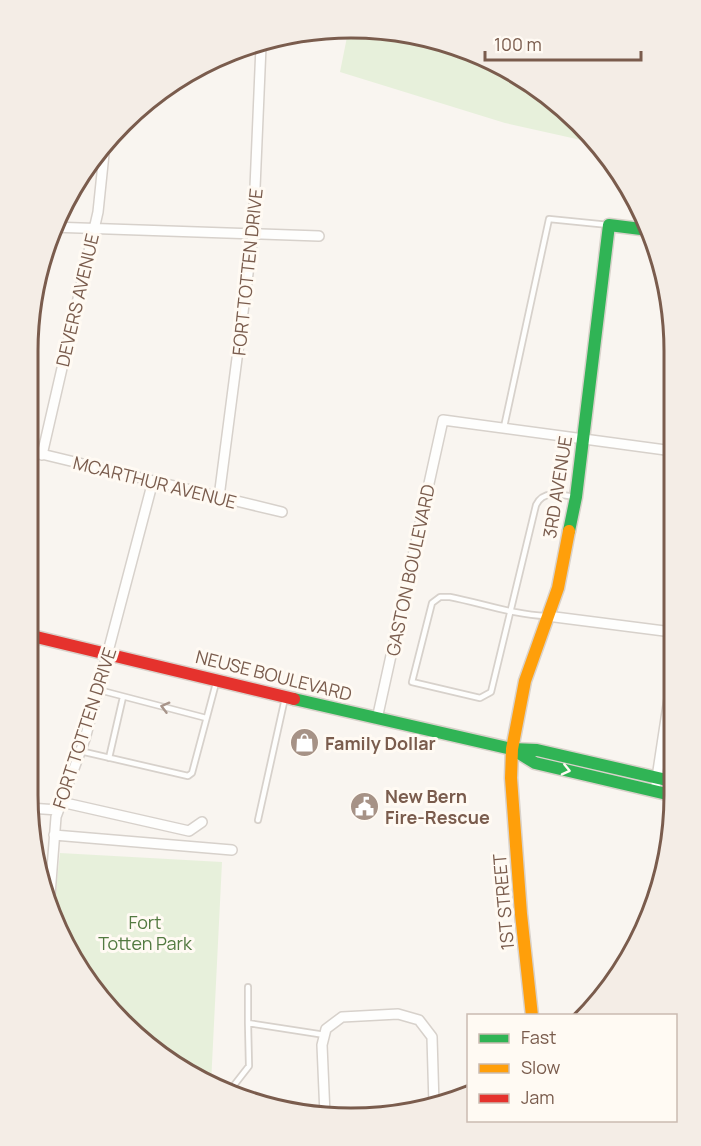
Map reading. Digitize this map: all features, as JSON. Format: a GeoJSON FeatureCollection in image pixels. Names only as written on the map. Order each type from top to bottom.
{"type":"FeatureCollection","features":[{"type":"Feature","properties":{"kind":"main road"},"geometry":{"type":"LineString","coordinates":[[609,225],[639,229]]}},
{"type":"Feature","properties":{"kind":"main road","name":"3RD AVENUE"},"geometry":{"type":"LineString","coordinates":[[512,749],[525,681],[558,588],[576,497],[609,225]]}},
{"type":"Feature","properties":{"kind":"main road","name":"NEUSE BOULEVARD"},"geometry":{"type":"LineString","coordinates":[[38,637],[377,719],[512,749],[537,750],[664,780]]}},
{"type":"Feature","properties":{"kind":"main road","name":"NEUSE BOULEVARD"},"geometry":{"type":"LineString","coordinates":[[512,749],[535,763],[664,793]]}},
{"type":"Feature","properties":{"kind":"main road","name":"1ST STREET"},"geometry":{"type":"LineString","coordinates":[[512,749],[511,778],[521,914],[532,1014]]}},
{"type":"Feature","properties":{"kind":"street","name":"FORT TOTTEN DRIVE"},"geometry":{"type":"LineString","coordinates":[[219,497],[253,235],[261,51]]}},
{"type":"Feature","properties":{"kind":"street","name":"DEVERS AVENUE"},"geometry":{"type":"LineString","coordinates":[[42,455],[94,228],[102,189],[104,157]]}},
{"type":"Feature","properties":{"kind":"street"},"geometry":{"type":"LineString","coordinates":[[63,227],[320,236]]}},
{"type":"Feature","properties":{"kind":"street","name":"GASTON BOULEVARD"},"geometry":{"type":"LineString","coordinates":[[377,719],[443,420],[504,428]]}},
{"type":"Feature","properties":{"kind":"street"},"geometry":{"type":"LineString","coordinates":[[504,428],[664,450]]}},
{"type":"Feature","properties":{"kind":"street","name":"MCARTHUR AVENUE"},"geometry":{"type":"LineString","coordinates":[[38,454],[282,512]]}},
{"type":"Feature","properties":{"kind":"street","name":"FORT TOTTEN DRIVE"},"geometry":{"type":"LineString","coordinates":[[51,885],[54,835],[59,806],[80,751],[98,689],[153,482]]}},
{"type":"Feature","properties":{"kind":"street"},"geometry":{"type":"LineString","coordinates":[[547,616],[664,631]]}},
{"type":"Feature","properties":{"kind":"street"},"geometry":{"type":"LineString","coordinates":[[655,791],[664,743]]}},
{"type":"Feature","properties":{"kind":"street"},"geometry":{"type":"LineString","coordinates":[[38,807],[59,806],[189,831],[202,822]]}},
{"type":"Feature","properties":{"kind":"street"},"geometry":{"type":"LineString","coordinates":[[54,835],[232,850]]}},
{"type":"Feature","properties":{"kind":"street"},"geometry":{"type":"LineString","coordinates":[[325,1107],[322,1045],[326,1029],[342,1017],[398,1014],[419,1020],[432,1037],[434,1097]]}},
{"type":"Feature","properties":{"kind":"lane"},"geometry":{"type":"LineString","coordinates":[[504,428],[549,219],[609,225]]}},
{"type":"Feature","properties":{"kind":"lane"},"geometry":{"type":"LineString","coordinates":[[547,616],[511,609],[450,597],[440,597],[432,603],[412,682],[480,698],[491,692],[511,609],[539,500],[550,494],[576,497]]}},
{"type":"Feature","properties":{"kind":"lane"},"geometry":{"type":"LineString","coordinates":[[80,751],[188,776],[192,773],[217,680]]}},
{"type":"Feature","properties":{"kind":"lane"},"geometry":{"type":"LineString","coordinates":[[98,689],[206,718]]}},
{"type":"Feature","properties":{"kind":"lane"},"geometry":{"type":"LineString","coordinates":[[258,820],[285,695]]}},
{"type":"Feature","properties":{"kind":"lane"},"geometry":{"type":"LineString","coordinates":[[109,758],[123,696]]}},
{"type":"Feature","properties":{"kind":"lane"},"geometry":{"type":"LineString","coordinates":[[234,1086],[249,1066],[248,987]]}},
{"type":"Feature","properties":{"kind":"lane"},"geometry":{"type":"LineString","coordinates":[[248,1023],[325,1035]]}},
{"type":"Feature","properties":{"kind":"green space"},"geometry":{"type":"Polygon","coordinates":[[[347,38],[391,40],[432,48],[470,61],[507,79],[541,102],[583,140],[505,123],[340,72],[347,38]]]}},
{"type":"Feature","properties":{"kind":"green space","name":"Fort Totten Park"},"geometry":{"type":"Polygon","coordinates":[[[60,853],[222,862],[211,1076],[160,1044],[115,1002],[79,952],[55,899],[60,853]]]}},
{"type":"Feature","properties":{"kind":"traffic: fast"},"geometry":{"type":"LineString","coordinates":[[569,531],[576,497],[609,225],[639,229]]}},
{"type":"Feature","properties":{"kind":"traffic: fast"},"geometry":{"type":"LineString","coordinates":[[294,699],[512,749],[537,750],[664,779]]}},
{"type":"Feature","properties":{"kind":"traffic: fast"},"geometry":{"type":"LineString","coordinates":[[514,750],[535,763],[664,793]]}},
{"type":"Feature","properties":{"kind":"traffic: slow"},"geometry":{"type":"LineString","coordinates":[[532,1014],[521,914],[511,778],[512,749],[525,681],[558,588],[569,531]]}},
{"type":"Feature","properties":{"kind":"traffic: jam"},"geometry":{"type":"LineString","coordinates":[[38,637],[294,699]]}},
{"type":"Feature","properties":{"kind":"place","name":"Family Dollar"},"geometry":{"type":"Point","coordinates":[304,743]}},
{"type":"Feature","properties":{"kind":"place","name":"New Bern Fire-Rescue"},"geometry":{"type":"Point","coordinates":[364,806]}}]}
